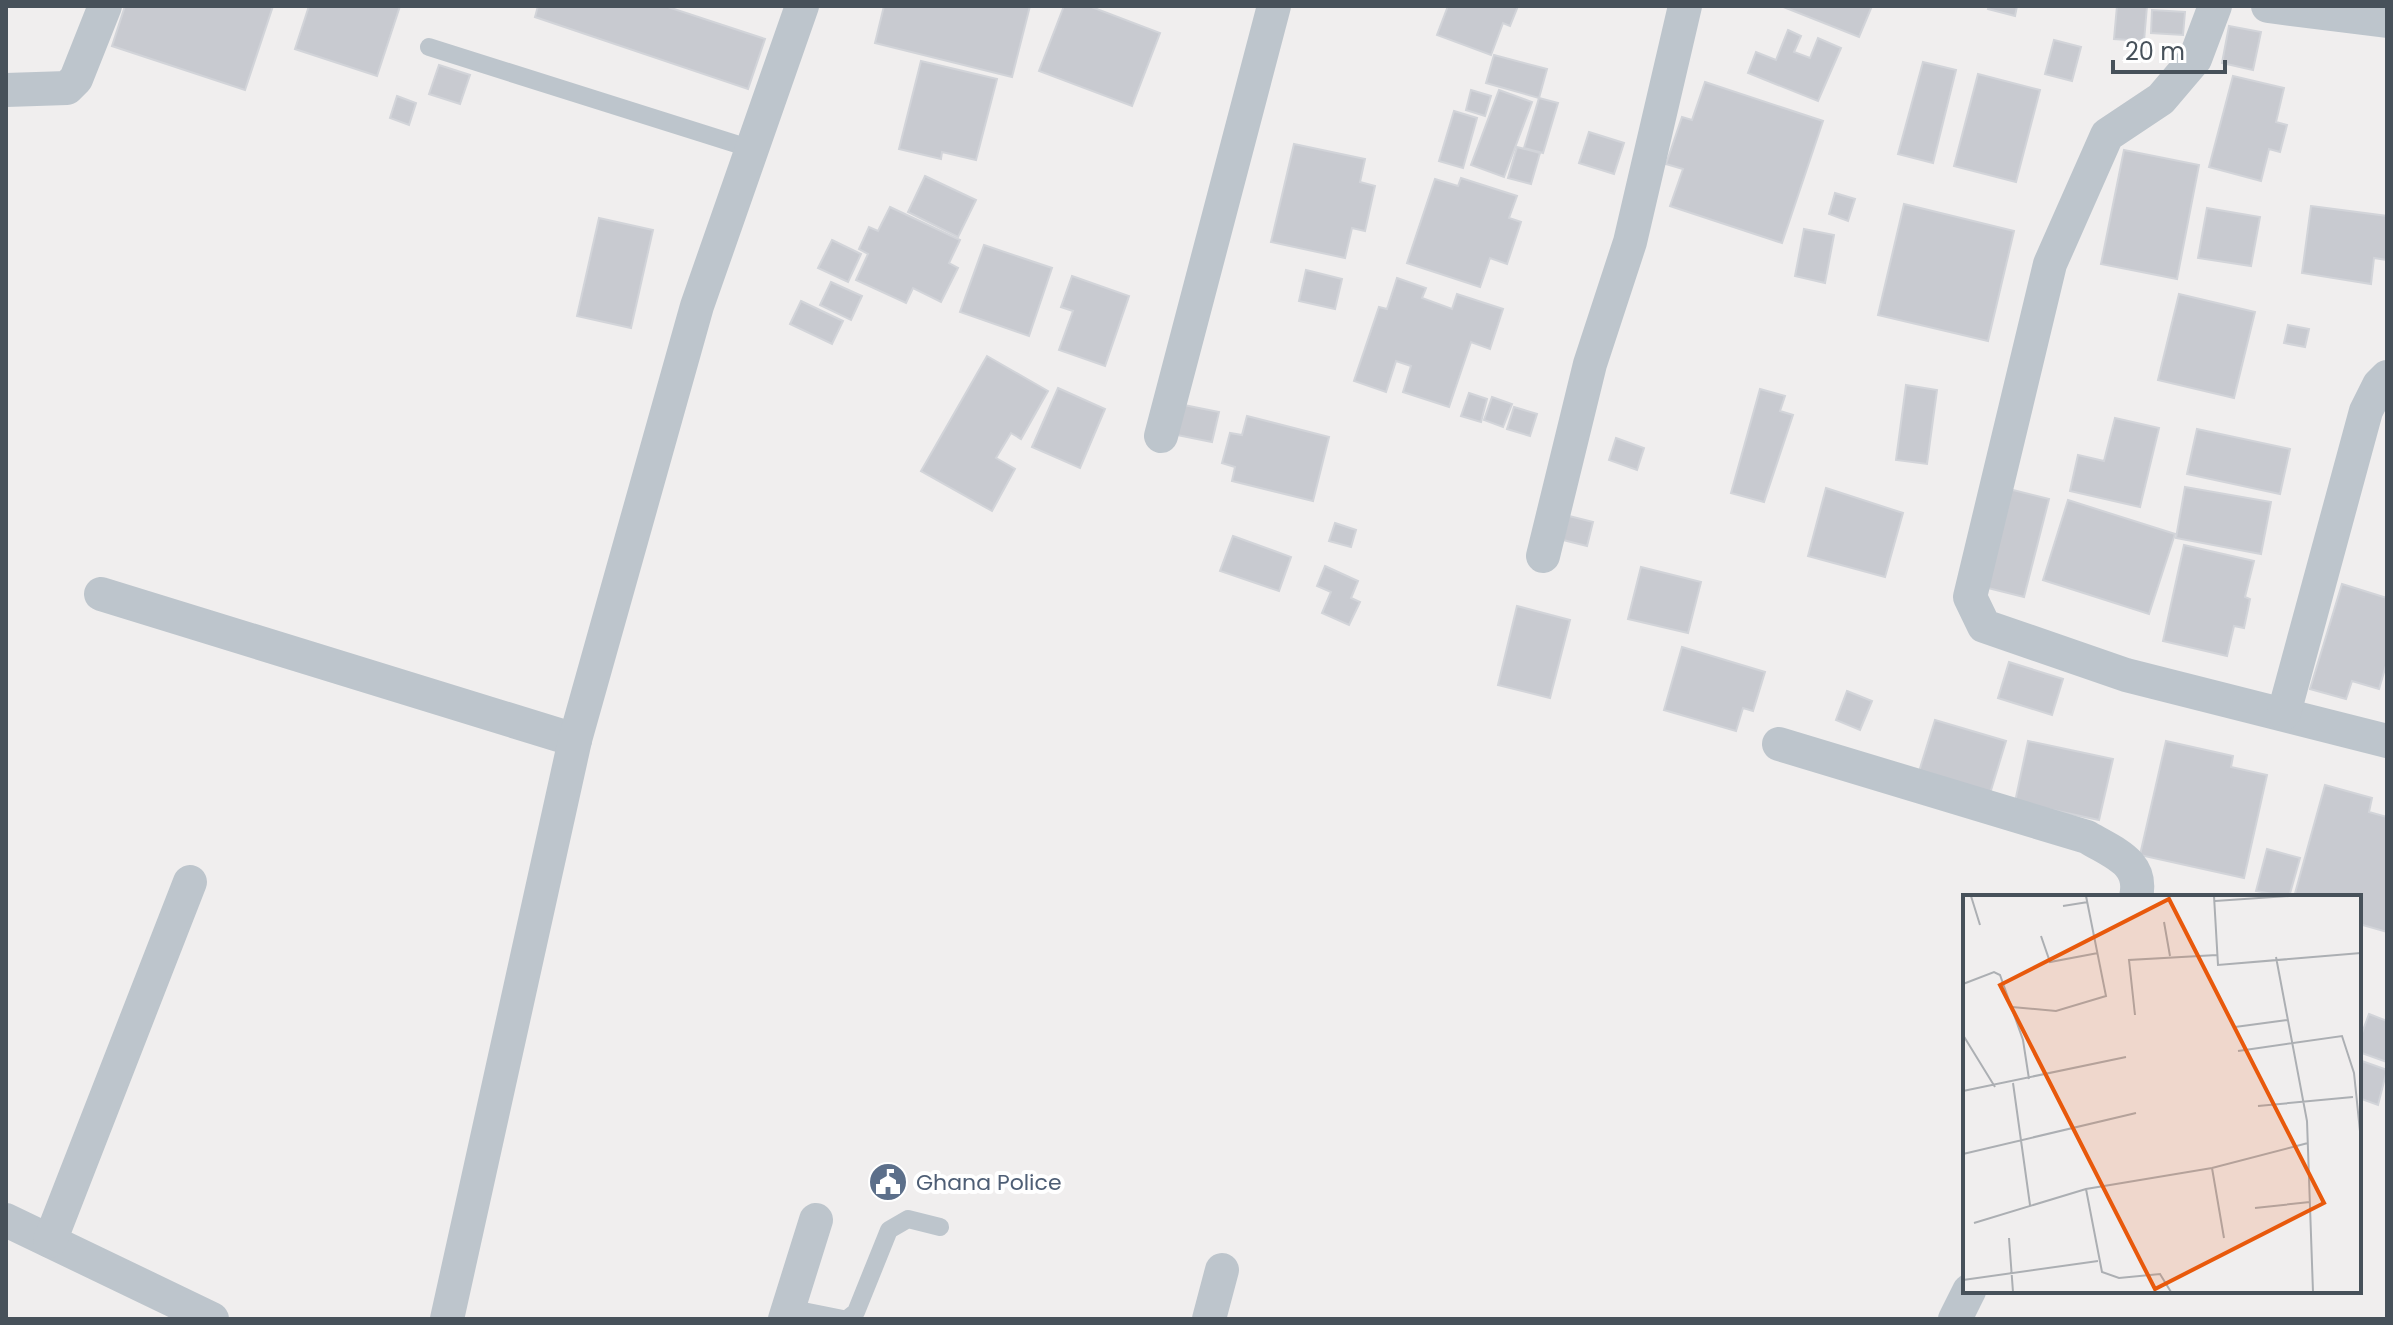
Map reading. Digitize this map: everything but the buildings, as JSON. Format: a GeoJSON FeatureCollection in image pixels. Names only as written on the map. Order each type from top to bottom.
{"type":"FeatureCollection","features":[{"type":"Feature","properties":{"kind":"street"},"geometry":{"type":"LineString","coordinates":[[6,90],[67,88],[76,79],[105,6]]}},
{"type":"Feature","properties":{"kind":"street"},"geometry":{"type":"LineString","coordinates":[[447,1319],[575,740],[697,306],[802,6]]}},
{"type":"Feature","properties":{"kind":"street"},"geometry":{"type":"LineString","coordinates":[[1161,436],[1274,6]]}},
{"type":"Feature","properties":{"kind":"street"},"geometry":{"type":"LineString","coordinates":[[1543,556],[1590,364],[1630,242],[1685,6]]}},
{"type":"Feature","properties":{"kind":"street"},"geometry":{"type":"LineString","coordinates":[[2215,6],[2195,59],[2161,99],[2107,135],[2050,264],[1970,597],[1984,626],[2126,675],[2387,741]]}},
{"type":"Feature","properties":{"kind":"street"},"geometry":{"type":"LineString","coordinates":[[2268,6],[2387,21]]}},
{"type":"Feature","properties":{"kind":"street"},"geometry":{"type":"LineString","coordinates":[[2284,713],[2366,411],[2379,385],[2387,377]]}},
{"type":"Feature","properties":{"kind":"street"},"geometry":{"type":"LineString","coordinates":[[101,594],[575,740]]}},
{"type":"Feature","properties":{"kind":"street"},"geometry":{"type":"LineString","coordinates":[[1779,744],[2087,837],[2132,864],[2139,881],[2136,895]]}},
{"type":"Feature","properties":{"kind":"street"},"geometry":{"type":"LineString","coordinates":[[50,1241],[190,882]]}},
{"type":"Feature","properties":{"kind":"street"},"geometry":{"type":"LineString","coordinates":[[6,1220],[212,1319]]}},
{"type":"Feature","properties":{"kind":"street"},"geometry":{"type":"LineString","coordinates":[[787,1314],[816,1220]]}},
{"type":"Feature","properties":{"kind":"street"},"geometry":{"type":"LineString","coordinates":[[1209,1319],[1222,1270]]}},
{"type":"Feature","properties":{"kind":"street"},"geometry":{"type":"LineString","coordinates":[[1955,1319],[1968,1293]]}},
{"type":"Feature","properties":{"kind":"lane"},"geometry":{"type":"LineString","coordinates":[[429,47],[752,149]]}},
{"type":"Feature","properties":{"kind":"lane"},"geometry":{"type":"LineString","coordinates":[[787,1314],[845,1319],[856,1312],[889,1230],[908,1219],[940,1227]]}},
{"type":"Feature","properties":{"kind":"place","name":"Ghana Police"},"geometry":{"type":"Point","coordinates":[888,1182]}}]}
